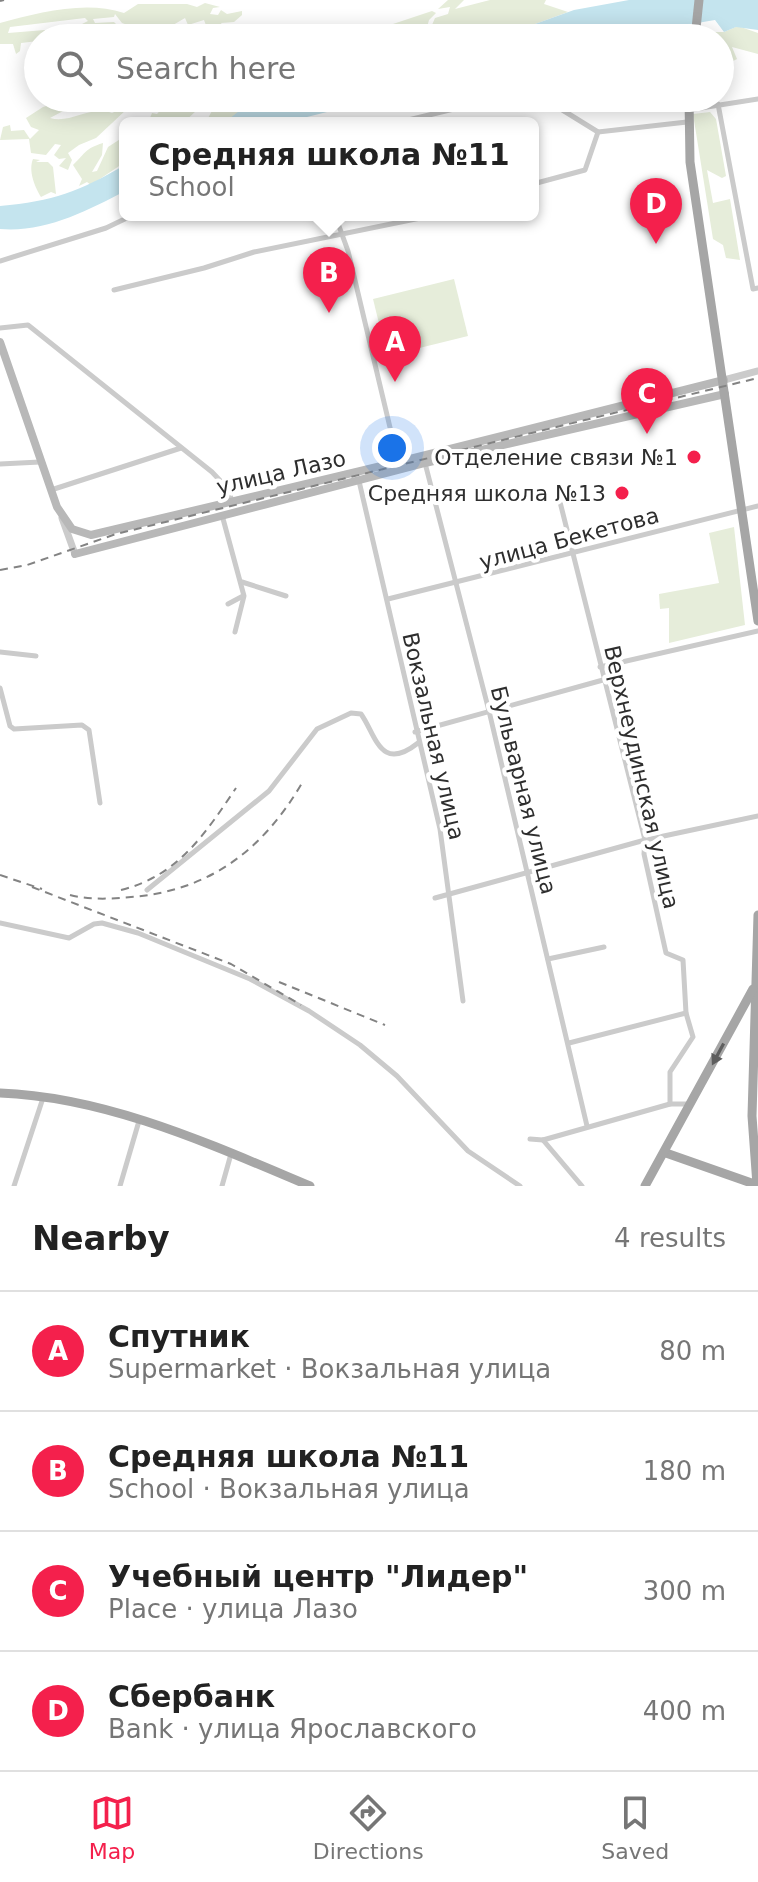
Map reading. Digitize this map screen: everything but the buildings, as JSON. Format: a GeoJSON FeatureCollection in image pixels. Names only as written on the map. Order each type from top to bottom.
{"type":"FeatureCollection","features":[{"type":"Feature","properties":{"kind":"main road"},"geometry":{"type":"LineString","coordinates":[[696,24],[699,0]]}},
{"type":"Feature","properties":{"kind":"main road"},"geometry":{"type":"LineString","coordinates":[[688,112],[692,177],[758,621]]}},
{"type":"Feature","properties":{"kind":"main road"},"geometry":{"type":"LineString","coordinates":[[0,342],[61,516]]}},
{"type":"Feature","properties":{"kind":"main road","name":"улица Лазо"},"geometry":{"type":"LineString","coordinates":[[61,516],[72,529],[91,535],[724,380]]}},
{"type":"Feature","properties":{"kind":"main road","name":"улица Лазо"},"geometry":{"type":"LineString","coordinates":[[75,554],[425,463],[725,394]]}},
{"type":"Feature","properties":{"kind":"main road"},"geometry":{"type":"LineString","coordinates":[[666,1153],[757,1186],[755,985],[758,915]]}},
{"type":"Feature","properties":{"kind":"main road"},"geometry":{"type":"LineString","coordinates":[[645,1186],[666,1153],[755,985]]}},
{"type":"Feature","properties":{"kind":"main road"},"geometry":{"type":"LineString","coordinates":[[0,1093],[44,1097],[139,1121],[231,1153],[310,1186]]}},
{"type":"Feature","properties":{"kind":"street"},"geometry":{"type":"LineString","coordinates":[[734,102],[758,99]]}},
{"type":"Feature","properties":{"kind":"street"},"geometry":{"type":"LineString","coordinates":[[421,117],[441,112]]}},
{"type":"Feature","properties":{"kind":"street"},"geometry":{"type":"LineString","coordinates":[[566,112],[598,132],[687,122]]}},
{"type":"Feature","properties":{"kind":"street"},"geometry":{"type":"LineString","coordinates":[[720,112],[753,289],[758,288]]}},
{"type":"Feature","properties":{"kind":"street"},"geometry":{"type":"LineString","coordinates":[[539,182],[585,170],[598,132]]}},
{"type":"Feature","properties":{"kind":"street"},"geometry":{"type":"LineString","coordinates":[[0,261],[121,221]]}},
{"type":"Feature","properties":{"kind":"street"},"geometry":{"type":"LineString","coordinates":[[338,221],[398,462]]}},
{"type":"Feature","properties":{"kind":"street"},"geometry":{"type":"LineString","coordinates":[[114,290],[343,232],[403,221]]}},
{"type":"Feature","properties":{"kind":"street"},"geometry":{"type":"LineString","coordinates":[[0,328],[28,325],[212,472],[228,489],[232,502]]}},
{"type":"Feature","properties":{"kind":"street","name":"улица Лазо"},"geometry":{"type":"LineString","coordinates":[[724,380],[758,371]]}},
{"type":"Feature","properties":{"kind":"street"},"geometry":{"type":"LineString","coordinates":[[50,490],[181,448]]}},
{"type":"Feature","properties":{"kind":"street"},"geometry":{"type":"LineString","coordinates":[[0,464],[40,462]]}},
{"type":"Feature","properties":{"kind":"street","name":"Бульварная улица"},"geometry":{"type":"LineString","coordinates":[[425,463],[489,711],[587,1126]]}},
{"type":"Feature","properties":{"kind":"street","name":"Вокзальная улица"},"geometry":{"type":"LineString","coordinates":[[359,481],[440,829],[450,894],[451,933],[463,1001]]}},
{"type":"Feature","properties":{"kind":"street","name":"Верхнеудинская улица"},"geometry":{"type":"LineString","coordinates":[[557,490],[645,840],[644,854],[666,953],[683,960],[686,1013],[693,1037],[670,1072],[670,1104]]}},
{"type":"Feature","properties":{"kind":"street","name":"улица Бекетова"},"geometry":{"type":"LineString","coordinates":[[388,599],[758,506]]}},
{"type":"Feature","properties":{"kind":"street"},"geometry":{"type":"LineString","coordinates":[[221,514],[244,596],[235,632]]}},
{"type":"Feature","properties":{"kind":"street"},"geometry":{"type":"LineString","coordinates":[[61,516],[75,554]]}},
{"type":"Feature","properties":{"kind":"street"},"geometry":{"type":"LineString","coordinates":[[242,582],[286,596]]}},
{"type":"Feature","properties":{"kind":"street"},"geometry":{"type":"LineString","coordinates":[[228,604],[244,596]]}},
{"type":"Feature","properties":{"kind":"street"},"geometry":{"type":"LineString","coordinates":[[600,667],[758,631]]}},
{"type":"Feature","properties":{"kind":"street"},"geometry":{"type":"LineString","coordinates":[[0,652],[36,656]]}},
{"type":"Feature","properties":{"kind":"street"},"geometry":{"type":"LineString","coordinates":[[415,732],[603,680]]}},
{"type":"Feature","properties":{"kind":"street"},"geometry":{"type":"LineString","coordinates":[[0,688],[10,726],[14,729],[82,725],[89,730],[100,803]]}},
{"type":"Feature","properties":{"kind":"street"},"geometry":{"type":"LineString","coordinates":[[147,890],[269,791],[310,735],[328,722],[351,713],[361,714],[369,725],[373,741],[386,751],[401,753],[418,743]]}},
{"type":"Feature","properties":{"kind":"street"},"geometry":{"type":"LineString","coordinates":[[435,898],[645,840],[758,816]]}},
{"type":"Feature","properties":{"kind":"street"},"geometry":{"type":"LineString","coordinates":[[0,923],[69,938],[94,924],[102,923],[250,979],[360,1045],[397,1076],[468,1151],[520,1186]]}},
{"type":"Feature","properties":{"kind":"street"},"geometry":{"type":"LineString","coordinates":[[548,959],[604,947]]}},
{"type":"Feature","properties":{"kind":"street"},"geometry":{"type":"LineString","coordinates":[[569,1043],[686,1013]]}},
{"type":"Feature","properties":{"kind":"street"},"geometry":{"type":"LineString","coordinates":[[22,1186],[14,1185],[44,1097]]}},
{"type":"Feature","properties":{"kind":"street"},"geometry":{"type":"LineString","coordinates":[[530,1139],[543,1140],[670,1104],[691,1104]]}},
{"type":"Feature","properties":{"kind":"street"},"geometry":{"type":"LineString","coordinates":[[120,1186],[139,1121]]}},
{"type":"Feature","properties":{"kind":"street"},"geometry":{"type":"LineString","coordinates":[[543,1140],[582,1186]]}},
{"type":"Feature","properties":{"kind":"street"},"geometry":{"type":"LineString","coordinates":[[222,1186],[231,1153]]}},
{"type":"Feature","properties":{"kind":"green space"},"geometry":{"type":"Polygon","coordinates":[[[448,0],[464,0],[455,9],[490,0],[546,0],[544,4],[568,12],[535,24],[432,24],[435,18],[448,14],[450,7],[438,9],[448,0]]]}},
{"type":"Feature","properties":{"kind":"green space"},"geometry":{"type":"Polygon","coordinates":[[[205,3],[220,7],[213,8],[210,14],[218,15],[221,10],[227,14],[242,11],[242,15],[234,22],[222,24],[206,24],[204,20],[188,24],[185,18],[175,24],[125,24],[115,14],[114,17],[93,19],[95,23],[116,24],[82,24],[88,21],[85,18],[24,24],[10,27],[8,33],[24,32],[20,51],[16,54],[13,44],[0,44],[0,23],[46,12],[94,8],[124,13],[138,4],[187,4],[197,7],[205,3]]]}},
{"type":"Feature","properties":{"kind":"green space"},"geometry":{"type":"Polygon","coordinates":[[[432,11],[436,13],[428,24],[393,24],[432,11]]]}},
{"type":"Feature","properties":{"kind":"green space"},"geometry":{"type":"Polygon","coordinates":[[[738,26],[758,33],[758,54],[734,48],[734,28],[738,26]]]}},
{"type":"Feature","properties":{"kind":"green space"},"geometry":{"type":"Polygon","coordinates":[[[35,112],[61,112],[50,118],[65,119],[92,112],[124,112],[96,138],[68,153],[72,160],[68,170],[59,166],[66,158],[59,159],[54,155],[61,145],[55,144],[46,155],[31,153],[29,139],[0,140],[3,127],[10,125],[11,131],[24,130],[30,139],[39,130],[31,127],[26,118],[35,112]]]}},
{"type":"Feature","properties":{"kind":"green space"},"geometry":{"type":"Polygon","coordinates":[[[195,112],[189,117],[150,117],[152,113],[195,112]]]}},
{"type":"Feature","properties":{"kind":"green space"},"geometry":{"type":"Polygon","coordinates":[[[211,112],[247,112],[238,117],[209,117],[211,112]]]}},
{"type":"Feature","properties":{"kind":"green space"},"geometry":{"type":"Polygon","coordinates":[[[710,112],[716,119],[726,176],[722,178],[707,170],[713,203],[730,199],[740,260],[726,258],[723,245],[713,239],[693,114],[710,112]]]}},
{"type":"Feature","properties":{"kind":"green space"},"geometry":{"type":"Polygon","coordinates":[[[119,140],[119,166],[91,185],[87,182],[79,186],[82,179],[73,165],[89,149],[103,143],[102,155],[92,172],[97,171],[108,147],[119,140]]]}},
{"type":"Feature","properties":{"kind":"green space"},"geometry":{"type":"Polygon","coordinates":[[[33,159],[48,162],[53,167],[56,194],[51,192],[41,197],[32,174],[33,159]]]}},
{"type":"Feature","properties":{"kind":"green space"},"geometry":{"type":"Polygon","coordinates":[[[454,279],[468,336],[387,356],[373,299],[454,279]]]}},
{"type":"Feature","properties":{"kind":"green space"},"geometry":{"type":"Polygon","coordinates":[[[734,527],[745,625],[669,643],[669,608],[660,609],[659,594],[719,583],[709,533],[734,527]]]}},
{"type":"Feature","properties":{"kind":"water"},"geometry":{"type":"Polygon","coordinates":[[[629,0],[758,0],[758,30],[734,28],[734,24],[718,24],[715,20],[691,24],[535,24],[574,10],[629,0]]]}},
{"type":"Feature","properties":{"kind":"water"},"geometry":{"type":"Polygon","coordinates":[[[238,112],[327,112],[307,117],[232,117],[238,112]]]}},
{"type":"Feature","properties":{"kind":"water"},"geometry":{"type":"Polygon","coordinates":[[[119,168],[119,194],[111,199],[49,224],[0,229],[0,206],[65,194],[119,168]]]}},
{"type":"Feature","properties":{"kind":"railway"},"geometry":{"type":"LineString","coordinates":[[0,1],[4,0]]}},
{"type":"Feature","properties":{"kind":"railway"},"geometry":{"type":"LineString","coordinates":[[0,570],[27,565],[116,534],[758,378]]}},
{"type":"Feature","properties":{"kind":"railway"},"geometry":{"type":"LineString","coordinates":[[70,895],[100,899],[131,897],[159,893],[209,876],[251,847],[287,807],[302,783]]}},
{"type":"Feature","properties":{"kind":"railway"},"geometry":{"type":"LineString","coordinates":[[121,890],[159,875],[174,864],[201,837],[236,788]]}},
{"type":"Feature","properties":{"kind":"railway"},"geometry":{"type":"LineString","coordinates":[[0,875],[42,889]]}},
{"type":"Feature","properties":{"kind":"railway"},"geometry":{"type":"LineString","coordinates":[[32,887],[231,964],[301,1005]]}},
{"type":"Feature","properties":{"kind":"railway"},"geometry":{"type":"LineString","coordinates":[[279,982],[385,1025]]}},
{"type":"Feature","properties":{"kind":"place","name":"Сбербанк"},"geometry":{"type":"Point","coordinates":[656,244]}},
{"type":"Feature","properties":{"kind":"place","name":"Средняя школа №11"},"geometry":{"type":"Point","coordinates":[329,313]}},
{"type":"Feature","properties":{"kind":"place","name":"Спутник"},"geometry":{"type":"Point","coordinates":[395,382]}},
{"type":"Feature","properties":{"kind":"place","name":"Учебный центр \"Лидер\""},"geometry":{"type":"Point","coordinates":[647,434]}},
{"type":"Feature","properties":{"kind":"place","name":"Отделение связи №1"},"geometry":{"type":"Point","coordinates":[694,457]}},
{"type":"Feature","properties":{"kind":"place","name":"Средняя школа №13"},"geometry":{"type":"Point","coordinates":[622,493]}}]}
